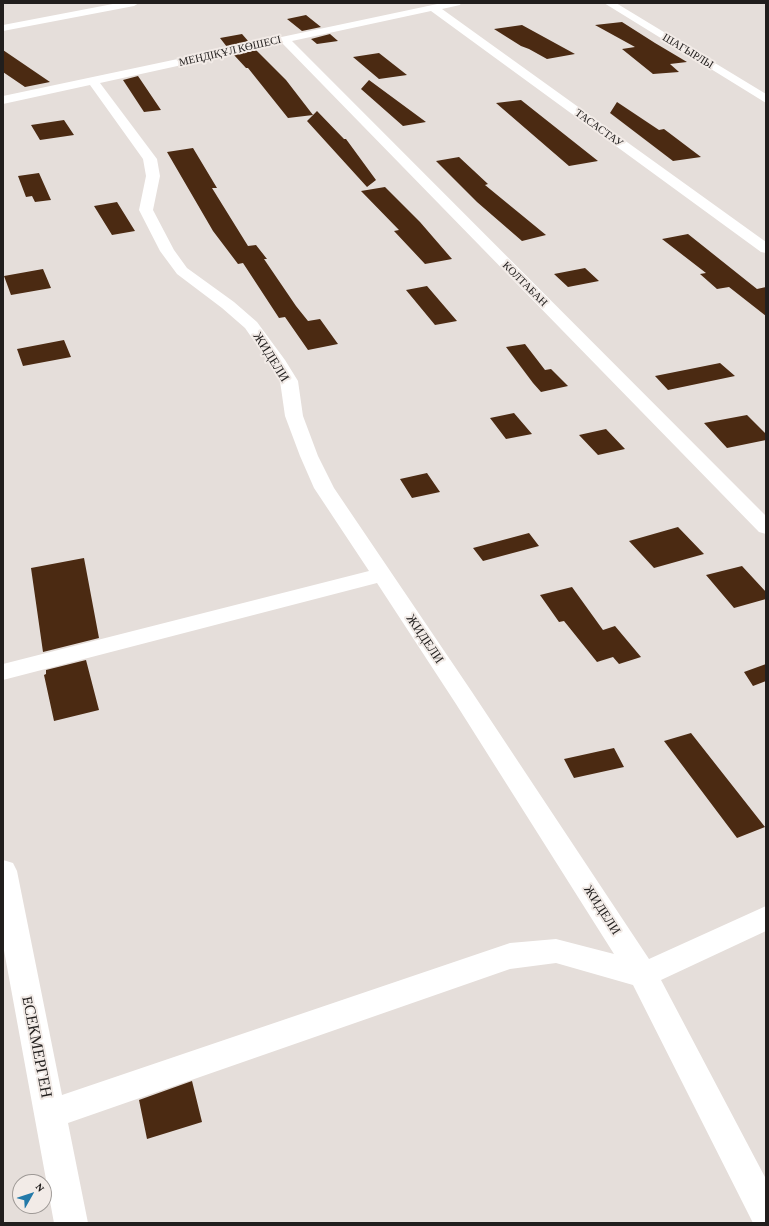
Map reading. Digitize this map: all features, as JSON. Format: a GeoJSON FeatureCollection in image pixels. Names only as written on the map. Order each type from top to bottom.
{"type":"FeatureCollection","features":[{"type":"Feature","properties":{"kind":"street"},"geometry":{"type":"LineString","coordinates":[[3,28],[134,3]]}},
{"type":"Feature","properties":{"kind":"street","name":"МЕҢДІҚҰЛ КӨШЕСІ"},"geometry":{"type":"LineString","coordinates":[[3,100],[456,3]]}},
{"type":"Feature","properties":{"kind":"street","name":"ШАГЫРЛЫ"},"geometry":{"type":"LineString","coordinates":[[609,3],[766,98]]}},
{"type":"Feature","properties":{"kind":"street","name":"ТАСАСТАУ"},"geometry":{"type":"LineString","coordinates":[[432,7],[766,250]]}},
{"type":"Feature","properties":{"kind":"street","name":"КОЛТАБАН"},"geometry":{"type":"LineString","coordinates":[[284,39],[766,528]]}},
{"type":"Feature","properties":{"kind":"street","name":"ЖИДЕЛИ"},"geometry":{"type":"LineString","coordinates":[[93,81],[150,159],[153,176],[146,210],[167,251],[182,271],[228,305],[251,325],[276,360],[289,381],[294,416],[308,456],[324,488],[464,698],[643,975],[766,1214]]}},
{"type":"Feature","properties":{"kind":"street"},"geometry":{"type":"LineString","coordinates":[[3,672],[382,575]]}},
{"type":"Feature","properties":{"kind":"street","name":"EСЕКМЕРГЕН"},"geometry":{"type":"LineString","coordinates":[[3,870],[71,1223]]}},
{"type":"Feature","properties":{"kind":"street"},"geometry":{"type":"LineString","coordinates":[[50,1114],[510,956],[556,951],[643,975],[766,918]]}},
{"type":"Feature","properties":{"kind":"building"},"geometry":{"type":"Polygon","coordinates":[[[306,15],[321,27],[302,31],[287,19],[306,15]]]}},
{"type":"Feature","properties":{"kind":"building"},"geometry":{"type":"Polygon","coordinates":[[[622,22],[687,62],[670,64],[679,72],[653,74],[622,49],[635,47],[595,25],[622,22]]]}},
{"type":"Feature","properties":{"kind":"building"},"geometry":{"type":"Polygon","coordinates":[[[522,25],[575,54],[547,59],[521,46],[494,29],[522,25]]]}},
{"type":"Feature","properties":{"kind":"building"},"geometry":{"type":"Polygon","coordinates":[[[242,34],[249,42],[227,47],[220,38],[242,34]]]}},
{"type":"Feature","properties":{"kind":"building"},"geometry":{"type":"Polygon","coordinates":[[[330,34],[338,41],[317,44],[311,39],[330,34]]]}},
{"type":"Feature","properties":{"kind":"building"},"geometry":{"type":"Polygon","coordinates":[[[3,50],[50,82],[25,87],[3,72],[3,50]]]}},
{"type":"Feature","properties":{"kind":"building"},"geometry":{"type":"Polygon","coordinates":[[[256,50],[286,80],[313,115],[288,118],[248,68],[246,68],[234,55],[256,50]]]}},
{"type":"Feature","properties":{"kind":"building"},"geometry":{"type":"Polygon","coordinates":[[[379,53],[407,75],[379,79],[353,57],[379,53]]]}},
{"type":"Feature","properties":{"kind":"building"},"geometry":{"type":"Polygon","coordinates":[[[138,76],[161,110],[144,112],[123,80],[138,76]]]}},
{"type":"Feature","properties":{"kind":"building"},"geometry":{"type":"Polygon","coordinates":[[[369,80],[426,122],[403,126],[361,89],[369,80]]]}},
{"type":"Feature","properties":{"kind":"building"},"geometry":{"type":"Polygon","coordinates":[[[521,100],[598,161],[569,166],[496,103],[521,100]]]}},
{"type":"Feature","properties":{"kind":"building"},"geometry":{"type":"Polygon","coordinates":[[[617,102],[659,130],[664,129],[701,157],[673,161],[610,113],[617,102]]]}},
{"type":"Feature","properties":{"kind":"building"},"geometry":{"type":"Polygon","coordinates":[[[317,111],[344,139],[346,139],[376,180],[367,187],[307,121],[317,111]]]}},
{"type":"Feature","properties":{"kind":"building"},"geometry":{"type":"Polygon","coordinates":[[[64,120],[74,135],[40,140],[31,125],[64,120]]]}},
{"type":"Feature","properties":{"kind":"building"},"geometry":{"type":"Polygon","coordinates":[[[193,148],[217,188],[212,188],[248,246],[256,245],[267,259],[264,259],[296,306],[308,321],[320,319],[338,344],[308,350],[285,317],[279,318],[243,263],[238,264],[213,231],[167,152],[193,148]]]}},
{"type":"Feature","properties":{"kind":"building"},"geometry":{"type":"Polygon","coordinates":[[[459,157],[488,184],[485,185],[546,235],[522,241],[477,202],[436,161],[459,157]]]}},
{"type":"Feature","properties":{"kind":"building"},"geometry":{"type":"Polygon","coordinates":[[[39,173],[51,200],[35,202],[32,196],[26,197],[18,176],[39,173]]]}},
{"type":"Feature","properties":{"kind":"building"},"geometry":{"type":"Polygon","coordinates":[[[385,187],[420,222],[452,259],[425,264],[394,231],[399,230],[361,191],[385,187]]]}},
{"type":"Feature","properties":{"kind":"building"},"geometry":{"type":"Polygon","coordinates":[[[117,202],[135,231],[112,235],[94,206],[117,202]]]}},
{"type":"Feature","properties":{"kind":"building"},"geometry":{"type":"Polygon","coordinates":[[[688,234],[757,289],[766,287],[766,316],[729,287],[717,289],[700,274],[706,273],[662,239],[688,234]]]}},
{"type":"Feature","properties":{"kind":"building"},"geometry":{"type":"Polygon","coordinates":[[[585,268],[599,281],[568,287],[554,274],[585,268]]]}},
{"type":"Feature","properties":{"kind":"building"},"geometry":{"type":"Polygon","coordinates":[[[43,269],[51,288],[11,295],[4,276],[43,269]]]}},
{"type":"Feature","properties":{"kind":"building"},"geometry":{"type":"Polygon","coordinates":[[[427,286],[457,321],[435,325],[406,290],[427,286]]]}},
{"type":"Feature","properties":{"kind":"building"},"geometry":{"type":"Polygon","coordinates":[[[64,340],[71,357],[23,366],[17,349],[64,340]]]}},
{"type":"Feature","properties":{"kind":"building"},"geometry":{"type":"Polygon","coordinates":[[[525,344],[545,370],[551,369],[568,386],[541,392],[506,347],[525,344]]]}},
{"type":"Feature","properties":{"kind":"building"},"geometry":{"type":"Polygon","coordinates":[[[720,363],[735,376],[668,390],[655,376],[720,363]]]}},
{"type":"Feature","properties":{"kind":"building"},"geometry":{"type":"Polygon","coordinates":[[[514,413],[532,434],[506,439],[490,418],[514,413]]]}},
{"type":"Feature","properties":{"kind":"building"},"geometry":{"type":"Polygon","coordinates":[[[747,415],[766,434],[766,440],[727,448],[704,423],[747,415]]]}},
{"type":"Feature","properties":{"kind":"building"},"geometry":{"type":"Polygon","coordinates":[[[606,429],[625,449],[598,455],[579,435],[606,429]]]}},
{"type":"Feature","properties":{"kind":"building"},"geometry":{"type":"Polygon","coordinates":[[[427,473],[440,492],[412,498],[400,479],[427,473]]]}},
{"type":"Feature","properties":{"kind":"building"},"geometry":{"type":"Polygon","coordinates":[[[678,527],[704,554],[654,568],[629,541],[678,527]]]}},
{"type":"Feature","properties":{"kind":"building"},"geometry":{"type":"Polygon","coordinates":[[[529,533],[539,546],[483,561],[473,548],[529,533]]]}},
{"type":"Feature","properties":{"kind":"building"},"geometry":{"type":"Polygon","coordinates":[[[84,558],[99,638],[43,652],[31,568],[84,558]]]}},
{"type":"Feature","properties":{"kind":"building"},"geometry":{"type":"Polygon","coordinates":[[[742,566],[766,592],[766,599],[734,608],[706,575],[742,566]]]}},
{"type":"Feature","properties":{"kind":"building"},"geometry":{"type":"Polygon","coordinates":[[[572,587],[603,630],[615,626],[641,657],[619,664],[613,657],[597,662],[564,621],[559,622],[540,595],[572,587]]]}},
{"type":"Feature","properties":{"kind":"building"},"geometry":{"type":"Polygon","coordinates":[[[86,660],[99,710],[54,721],[44,675],[46,674],[46,670],[86,660]]]}},
{"type":"Feature","properties":{"kind":"building"},"geometry":{"type":"Polygon","coordinates":[[[766,664],[766,681],[753,686],[744,672],[766,664]]]}},
{"type":"Feature","properties":{"kind":"building"},"geometry":{"type":"Polygon","coordinates":[[[691,733],[765,827],[737,838],[664,741],[691,733]]]}},
{"type":"Feature","properties":{"kind":"building"},"geometry":{"type":"Polygon","coordinates":[[[614,748],[624,767],[574,778],[564,759],[614,748]]]}},
{"type":"Feature","properties":{"kind":"building"},"geometry":{"type":"Polygon","coordinates":[[[192,1081],[202,1122],[147,1139],[139,1100],[192,1081]]]}}]}
